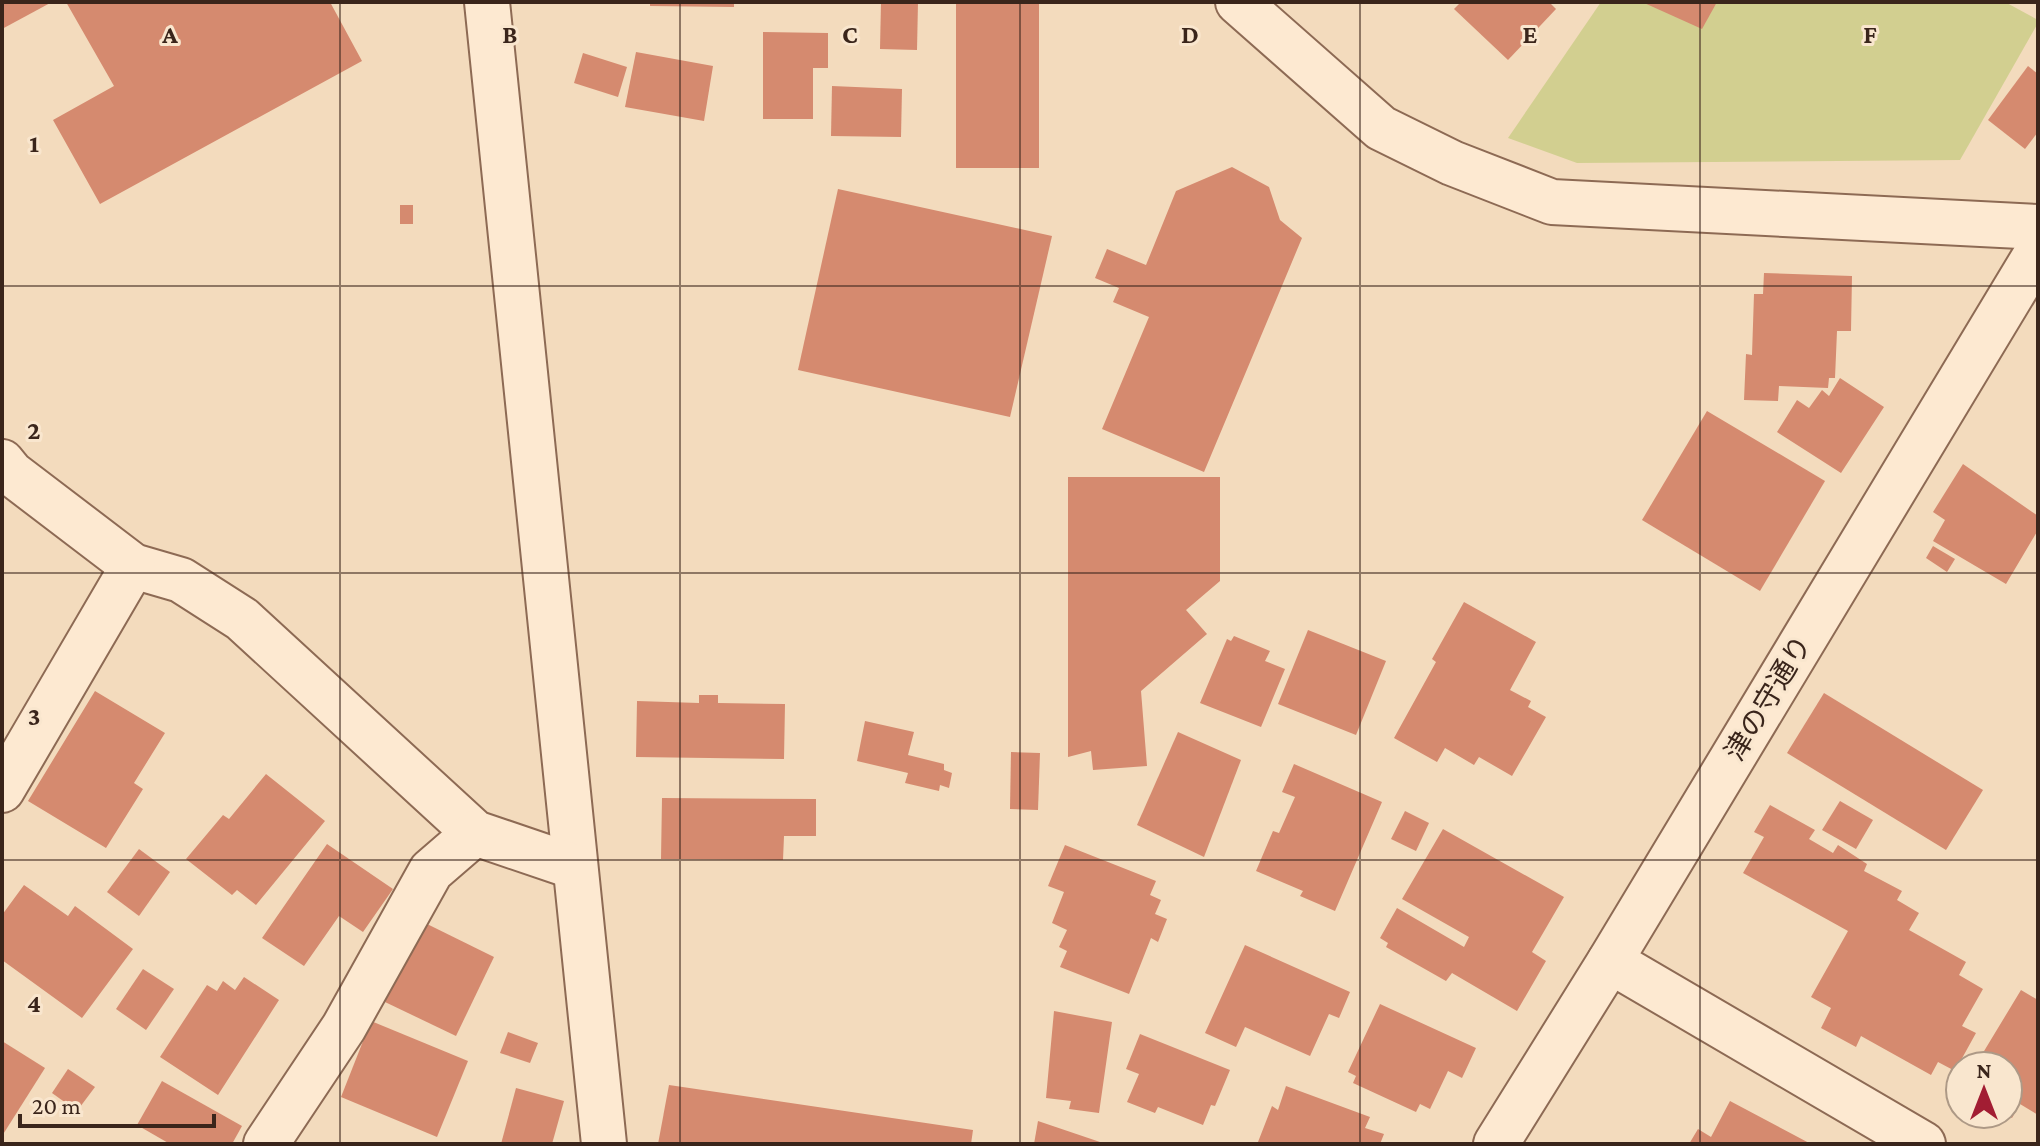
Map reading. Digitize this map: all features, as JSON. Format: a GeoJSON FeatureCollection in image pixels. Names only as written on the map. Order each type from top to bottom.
{"type":"FeatureCollection","features":[{"type":"Feature","properties":{"kind":"street"},"geometry":{"type":"LineString","coordinates":[[487,2],[604,1144]]}},
{"type":"Feature","properties":{"kind":"street"},"geometry":{"type":"LineString","coordinates":[[1238,2],[1381,128],[1452,163],[1552,202],[2038,227]]}},
{"type":"Feature","properties":{"kind":"street","name":"津の守通り"},"geometry":{"type":"LineString","coordinates":[[1496,1144],[1610,961],[2038,251]]}},
{"type":"Feature","properties":{"kind":"street"},"geometry":{"type":"LineString","coordinates":[[2,462],[11,473],[133,566],[181,580],[242,619],[475,833],[575,867]]}},
{"type":"Feature","properties":{"kind":"street"},"geometry":{"type":"LineString","coordinates":[[2,790],[133,566]]}},
{"type":"Feature","properties":{"kind":"street"},"geometry":{"type":"LineString","coordinates":[[266,1144],[344,1027],[431,871],[475,833]]}},
{"type":"Feature","properties":{"kind":"street"},"geometry":{"type":"LineString","coordinates":[[1610,961],[1923,1144]]}},
{"type":"Feature","properties":{"kind":"shaded area"},"geometry":{"type":"Polygon","coordinates":[[[1601,2],[2005,2],[2038,20],[2038,23],[1960,160],[1577,163],[1508,138],[1601,2]]]}},
{"type":"Feature","properties":{"kind":"building"},"geometry":{"type":"Polygon","coordinates":[[[2,2],[52,2],[2,29],[2,2]]]}},
{"type":"Feature","properties":{"kind":"building"},"geometry":{"type":"Polygon","coordinates":[[[66,2],[330,2],[362,61],[100,204],[53,120],[114,86],[66,2]]]}},
{"type":"Feature","properties":{"kind":"building"},"geometry":{"type":"Polygon","coordinates":[[[650,2],[734,2],[734,7],[650,6],[650,2]]]}},
{"type":"Feature","properties":{"kind":"building"},"geometry":{"type":"Polygon","coordinates":[[[881,2],[918,2],[917,50],[880,49],[881,2]]]}},
{"type":"Feature","properties":{"kind":"building"},"geometry":{"type":"Polygon","coordinates":[[[956,2],[1039,2],[1039,168],[956,168],[956,2]]]}},
{"type":"Feature","properties":{"kind":"building"},"geometry":{"type":"Polygon","coordinates":[[[1461,2],[1549,2],[1556,9],[1508,60],[1454,9],[1461,2]]]}},
{"type":"Feature","properties":{"kind":"building"},"geometry":{"type":"Polygon","coordinates":[[[1642,2],[1717,2],[1702,29],[1642,2]]]}},
{"type":"Feature","properties":{"kind":"building"},"geometry":{"type":"Polygon","coordinates":[[[763,32],[828,33],[828,68],[813,68],[813,119],[763,119],[763,32]]]}},
{"type":"Feature","properties":{"kind":"building"},"geometry":{"type":"Polygon","coordinates":[[[636,52],[713,66],[704,121],[625,107],[636,52]]]}},
{"type":"Feature","properties":{"kind":"building"},"geometry":{"type":"Polygon","coordinates":[[[583,53],[627,67],[618,97],[574,83],[583,53]]]}},
{"type":"Feature","properties":{"kind":"building"},"geometry":{"type":"Polygon","coordinates":[[[2028,66],[2038,74],[2038,132],[2025,149],[1988,120],[2028,66]]]}},
{"type":"Feature","properties":{"kind":"building"},"geometry":{"type":"Polygon","coordinates":[[[832,86],[902,89],[901,137],[831,136],[832,86]]]}},
{"type":"Feature","properties":{"kind":"building"},"geometry":{"type":"Polygon","coordinates":[[[1232,167],[1269,187],[1280,220],[1302,238],[1204,472],[1102,429],[1149,317],[1113,302],[1119,288],[1095,278],[1107,249],[1146,265],[1176,191],[1232,167]]]}},
{"type":"Feature","properties":{"kind":"building"},"geometry":{"type":"Polygon","coordinates":[[[838,189],[1052,236],[1010,417],[798,370],[838,189]]]}},
{"type":"Feature","properties":{"kind":"building"},"geometry":{"type":"Polygon","coordinates":[[[400,205],[413,205],[413,224],[400,224],[400,205]]]}},
{"type":"Feature","properties":{"kind":"building"},"geometry":{"type":"Polygon","coordinates":[[[1764,273],[1852,276],[1851,331],[1837,331],[1835,378],[1829,378],[1828,388],[1779,386],[1778,401],[1744,400],[1746,354],[1752,355],[1754,294],[1763,294],[1764,273]]]}},
{"type":"Feature","properties":{"kind":"building"},"geometry":{"type":"Polygon","coordinates":[[[1840,378],[1884,407],[1841,473],[1777,432],[1797,400],[1809,408],[1822,390],[1829,396],[1840,378]]]}},
{"type":"Feature","properties":{"kind":"building"},"geometry":{"type":"Polygon","coordinates":[[[1707,411],[1825,481],[1760,591],[1642,520],[1707,411]]]}},
{"type":"Feature","properties":{"kind":"building"},"geometry":{"type":"Polygon","coordinates":[[[1963,464],[2038,516],[2038,530],[2006,584],[1933,541],[1945,520],[1933,512],[1963,464]]]}},
{"type":"Feature","properties":{"kind":"building"},"geometry":{"type":"Polygon","coordinates":[[[1068,477],[1220,477],[1220,581],[1186,610],[1207,634],[1141,691],[1147,766],[1093,770],[1091,751],[1068,757],[1068,477]]]}},
{"type":"Feature","properties":{"kind":"building"},"geometry":{"type":"Polygon","coordinates":[[[1933,546],[1955,559],[1947,572],[1926,558],[1933,546]]]}},
{"type":"Feature","properties":{"kind":"building"},"geometry":{"type":"Polygon","coordinates":[[[1464,602],[1536,642],[1510,690],[1531,701],[1528,707],[1546,717],[1512,776],[1479,757],[1474,765],[1445,748],[1437,762],[1394,738],[1436,662],[1432,659],[1464,602]]]}},
{"type":"Feature","properties":{"kind":"building"},"geometry":{"type":"Polygon","coordinates":[[[1308,630],[1386,661],[1356,735],[1278,704],[1308,630]]]}},
{"type":"Feature","properties":{"kind":"building"},"geometry":{"type":"Polygon","coordinates":[[[1234,636],[1270,651],[1265,661],[1285,669],[1261,727],[1200,703],[1227,639],[1231,641],[1234,636]]]}},
{"type":"Feature","properties":{"kind":"building"},"geometry":{"type":"Polygon","coordinates":[[[95,691],[165,733],[134,783],[143,789],[106,848],[28,801],[95,691]]]}},
{"type":"Feature","properties":{"kind":"building"},"geometry":{"type":"Polygon","coordinates":[[[1824,693],[1983,790],[1946,850],[1787,753],[1824,693]]]}},
{"type":"Feature","properties":{"kind":"building"},"geometry":{"type":"Polygon","coordinates":[[[699,695],[718,695],[718,703],[785,704],[784,759],[636,757],[637,701],[699,703],[699,695]]]}},
{"type":"Feature","properties":{"kind":"building"},"geometry":{"type":"Polygon","coordinates":[[[865,721],[914,732],[908,755],[944,764],[944,770],[952,773],[949,788],[940,785],[939,791],[905,783],[908,773],[857,761],[865,721]]]}},
{"type":"Feature","properties":{"kind":"building"},"geometry":{"type":"Polygon","coordinates":[[[1178,732],[1241,760],[1204,857],[1137,825],[1178,732]]]}},
{"type":"Feature","properties":{"kind":"building"},"geometry":{"type":"Polygon","coordinates":[[[1011,752],[1040,753],[1038,810],[1010,809],[1011,752]]]}},
{"type":"Feature","properties":{"kind":"building"},"geometry":{"type":"Polygon","coordinates":[[[1294,764],[1382,802],[1335,911],[1300,896],[1303,891],[1256,871],[1273,831],[1279,833],[1295,797],[1282,792],[1294,764]]]}},
{"type":"Feature","properties":{"kind":"building"},"geometry":{"type":"Polygon","coordinates":[[[266,774],[325,821],[256,905],[237,890],[232,895],[186,859],[223,815],[229,819],[266,774]]]}},
{"type":"Feature","properties":{"kind":"building"},"geometry":{"type":"Polygon","coordinates":[[[662,798],[816,799],[816,836],[784,836],[783,860],[661,859],[662,798]]]}},
{"type":"Feature","properties":{"kind":"building"},"geometry":{"type":"Polygon","coordinates":[[[1840,801],[1873,820],[1856,849],[1822,830],[1840,801]]]}},
{"type":"Feature","properties":{"kind":"building"},"geometry":{"type":"Polygon","coordinates":[[[1770,805],[1815,830],[1809,839],[1833,853],[1838,845],[1867,864],[1864,871],[1902,891],[1897,900],[1919,913],[1909,930],[1966,962],[1959,975],[1983,989],[1962,1026],[1976,1033],[1967,1050],[1944,1050],[1944,1065],[1938,1062],[1931,1075],[1861,1036],[1856,1047],[1821,1028],[1831,1008],[1811,997],[1848,931],[1743,873],[1764,837],[1754,832],[1770,805]]]}},
{"type":"Feature","properties":{"kind":"building"},"geometry":{"type":"Polygon","coordinates":[[[1405,811],[1429,823],[1416,851],[1391,839],[1405,811]]]}},
{"type":"Feature","properties":{"kind":"building"},"geometry":{"type":"Polygon","coordinates":[[[1443,829],[1564,897],[1532,952],[1546,961],[1517,1011],[1452,973],[1446,981],[1386,947],[1388,943],[1380,938],[1397,908],[1464,947],[1469,937],[1402,899],[1443,829]]]}},
{"type":"Feature","properties":{"kind":"building"},"geometry":{"type":"Polygon","coordinates":[[[327,844],[393,889],[363,932],[339,916],[304,966],[262,938],[327,844]]]}},
{"type":"Feature","properties":{"kind":"building"},"geometry":{"type":"Polygon","coordinates":[[[1065,845],[1156,881],[1150,895],[1161,900],[1155,914],[1167,919],[1158,942],[1151,938],[1129,994],[1060,967],[1067,951],[1059,947],[1067,930],[1052,923],[1064,892],[1048,886],[1065,845]]]}},
{"type":"Feature","properties":{"kind":"building"},"geometry":{"type":"Polygon","coordinates":[[[139,849],[170,872],[139,916],[107,892],[139,849]]]}},
{"type":"Feature","properties":{"kind":"building"},"geometry":{"type":"Polygon","coordinates":[[[24,885],[68,916],[75,906],[133,949],[82,1018],[2,960],[2,915],[24,885]]]}},
{"type":"Feature","properties":{"kind":"building"},"geometry":{"type":"Polygon","coordinates":[[[423,922],[494,957],[456,1036],[385,1002],[423,922]]]}},
{"type":"Feature","properties":{"kind":"building"},"geometry":{"type":"Polygon","coordinates":[[[1245,945],[1350,992],[1339,1018],[1329,1014],[1310,1056],[1245,1027],[1236,1047],[1205,1033],[1245,945]]]}},
{"type":"Feature","properties":{"kind":"building"},"geometry":{"type":"Polygon","coordinates":[[[143,969],[174,989],[146,1030],[116,1009],[143,969]]]}},
{"type":"Feature","properties":{"kind":"building"},"geometry":{"type":"Polygon","coordinates":[[[244,977],[279,1000],[218,1095],[160,1057],[207,985],[217,991],[223,981],[235,990],[244,977]]]}},
{"type":"Feature","properties":{"kind":"building"},"geometry":{"type":"Polygon","coordinates":[[[2021,990],[2038,1000],[2038,1115],[2024,1106],[2024,1050],[1985,1050],[2021,990]]]}},
{"type":"Feature","properties":{"kind":"building"},"geometry":{"type":"Polygon","coordinates":[[[1380,1004],[1476,1048],[1462,1078],[1448,1071],[1430,1109],[1420,1104],[1416,1112],[1353,1083],[1356,1076],[1348,1072],[1380,1004]]]}},
{"type":"Feature","properties":{"kind":"building"},"geometry":{"type":"Polygon","coordinates":[[[1054,1011],[1112,1022],[1099,1113],[1069,1109],[1071,1101],[1046,1098],[1054,1011]]]}},
{"type":"Feature","properties":{"kind":"building"},"geometry":{"type":"Polygon","coordinates":[[[371,1021],[468,1061],[437,1137],[341,1097],[371,1021]]]}},
{"type":"Feature","properties":{"kind":"building"},"geometry":{"type":"Polygon","coordinates":[[[508,1032],[538,1043],[530,1063],[500,1053],[508,1032]]]}},
{"type":"Feature","properties":{"kind":"building"},"geometry":{"type":"Polygon","coordinates":[[[1140,1034],[1230,1070],[1203,1125],[1158,1107],[1155,1113],[1127,1102],[1139,1074],[1126,1069],[1140,1034]]]}},
{"type":"Feature","properties":{"kind":"building"},"geometry":{"type":"Polygon","coordinates":[[[2,1041],[45,1068],[2,1136],[2,1041]]]}},
{"type":"Feature","properties":{"kind":"building"},"geometry":{"type":"Polygon","coordinates":[[[68,1069],[95,1087],[77,1111],[52,1093],[68,1069]]]}},
{"type":"Feature","properties":{"kind":"building"},"geometry":{"type":"Polygon","coordinates":[[[162,1081],[242,1126],[232,1144],[170,1144],[137,1125],[162,1081]]]}},
{"type":"Feature","properties":{"kind":"building"},"geometry":{"type":"Polygon","coordinates":[[[669,1085],[973,1130],[971,1144],[658,1144],[669,1085]]]}},
{"type":"Feature","properties":{"kind":"building"},"geometry":{"type":"Polygon","coordinates":[[[1286,1086],[1370,1117],[1365,1128],[1384,1134],[1380,1144],[1258,1142],[1272,1106],[1278,1110],[1286,1086]]]}},
{"type":"Feature","properties":{"kind":"building"},"geometry":{"type":"Polygon","coordinates":[[[516,1088],[564,1101],[552,1144],[501,1144],[516,1088]]]}},
{"type":"Feature","properties":{"kind":"building"},"geometry":{"type":"Polygon","coordinates":[[[1730,1101],[1811,1144],[1689,1144],[1698,1129],[1711,1137],[1730,1101]]]}},
{"type":"Feature","properties":{"kind":"building"},"geometry":{"type":"Polygon","coordinates":[[[1038,1121],[1103,1143],[1103,1144],[1034,1144],[1038,1121]]]}}]}
